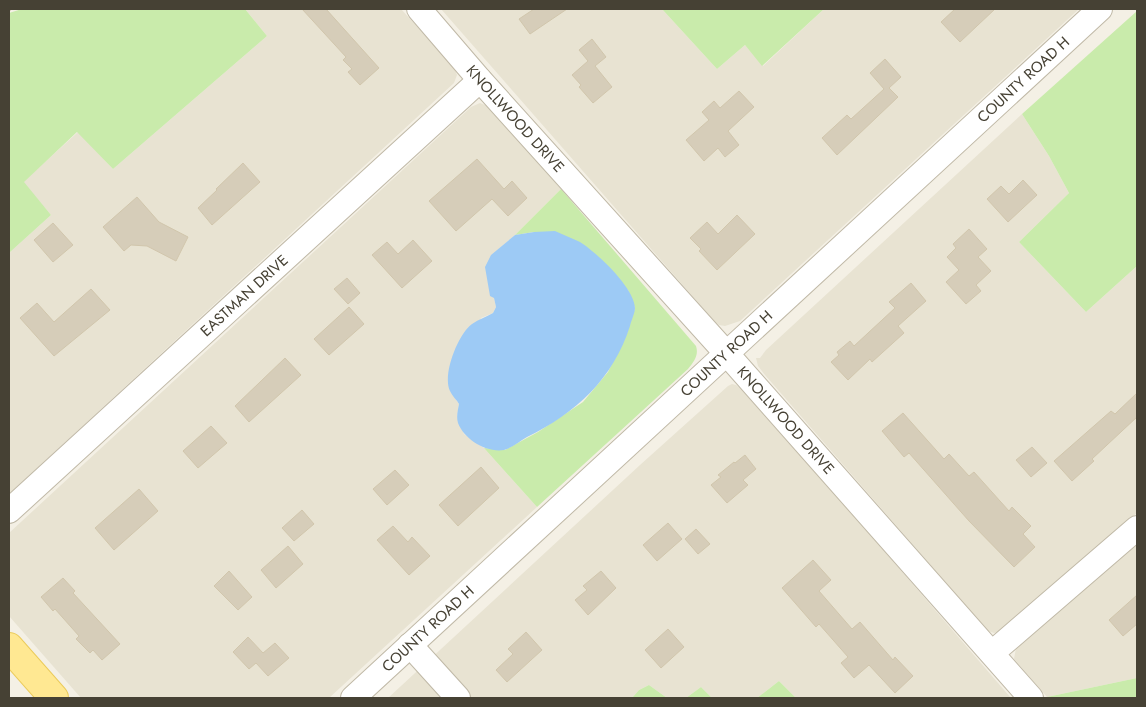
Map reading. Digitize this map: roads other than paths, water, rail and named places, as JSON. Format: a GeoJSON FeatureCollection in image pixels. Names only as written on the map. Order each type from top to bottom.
{"type":"FeatureCollection","features":[{"type":"Feature","properties":{"kind":"main road"},"geometry":{"type":"LineString","coordinates":[[9,647],[54,698]]}},
{"type":"Feature","properties":{"kind":"street","name":"KNOLLWOOD DRIVE"},"geometry":{"type":"LineString","coordinates":[[419,9],[480,80],[1032,698]]}},
{"type":"Feature","properties":{"kind":"street","name":"COUNTY ROAD H"},"geometry":{"type":"LineString","coordinates":[[353,698],[1100,9]]}},
{"type":"Feature","properties":{"kind":"street","name":"EASTMAN DRIVE"},"geometry":{"type":"LineString","coordinates":[[9,511],[480,80]]}},
{"type":"Feature","properties":{"kind":"street"},"geometry":{"type":"LineString","coordinates":[[992,653],[1137,528]]}},
{"type":"Feature","properties":{"kind":"street"},"geometry":{"type":"LineString","coordinates":[[410,645],[458,698]]}},
{"type":"Feature","properties":{"kind":"water"},"geometry":{"type":"Polygon","coordinates":[[[555,231],[580,242],[613,271],[628,290],[633,300],[634,315],[623,345],[614,362],[603,378],[577,405],[545,428],[513,446],[504,450],[483,447],[470,439],[458,423],[459,404],[451,393],[448,384],[448,375],[453,355],[467,329],[475,322],[493,313],[496,307],[494,298],[490,296],[485,267],[491,255],[515,235],[555,231]]]}}]}
